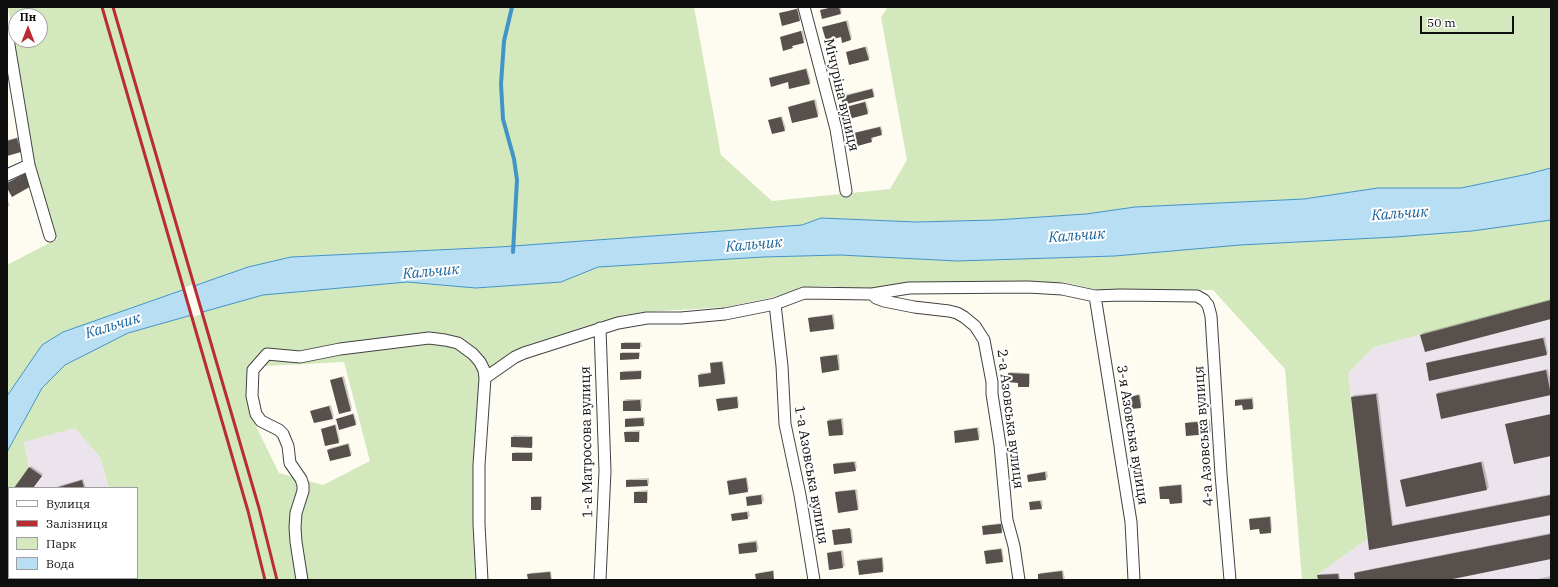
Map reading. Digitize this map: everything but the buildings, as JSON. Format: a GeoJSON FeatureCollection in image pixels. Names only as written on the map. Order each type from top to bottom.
{"type":"FeatureCollection","features":[{"type":"Feature","properties":{"kind":"street","name":"Мічуріна вулиця"},"geometry":{"type":"LineString","coordinates":[[804,7],[836,129],[846,191]]}},
{"type":"Feature","properties":{"kind":"street"},"geometry":{"type":"LineString","coordinates":[[7,33],[29,165],[50,236]]}},
{"type":"Feature","properties":{"kind":"street"},"geometry":{"type":"LineString","coordinates":[[7,175],[29,165]]}},
{"type":"Feature","properties":{"kind":"street"},"geometry":{"type":"LineString","coordinates":[[485,378],[520,355],[618,323],[647,318],[681,318],[725,314],[774,304],[804,293],[872,294],[909,288],[1028,287],[1062,289],[1095,296]]}},
{"type":"Feature","properties":{"kind":"street","name":"2-а Азовська вулиця"},"geometry":{"type":"LineString","coordinates":[[872,294],[876,298],[884,301],[957,313],[975,326],[984,340],[992,382],[992,394],[1000,445],[1008,520],[1014,546],[1019,580]]}},
{"type":"Feature","properties":{"kind":"street","name":"4-а Азовська вулиця"},"geometry":{"type":"LineString","coordinates":[[1095,296],[1197,296],[1204,300],[1208,306],[1211,316],[1221,474],[1230,580]]}},
{"type":"Feature","properties":{"kind":"street","name":"3-я Азовська вулиця"},"geometry":{"type":"LineString","coordinates":[[1095,296],[1131,522],[1134,580]]}},
{"type":"Feature","properties":{"kind":"street","name":"1-а Азовська вулиця"},"geometry":{"type":"LineString","coordinates":[[774,304],[781,360],[785,424],[800,495],[814,580]]}},
{"type":"Feature","properties":{"kind":"street","name":"1-а Матросова вулиця"},"geometry":{"type":"LineString","coordinates":[[600,328],[605,471],[600,580]]}},
{"type":"Feature","properties":{"kind":"street"},"geometry":{"type":"LineString","coordinates":[[302,580],[295,527],[296,513],[303,491],[301,479],[290,463],[288,446],[283,434],[279,430],[261,421],[256,414],[252,396],[253,370],[267,354],[300,357],[340,349],[429,338],[458,343],[473,354],[482,366],[485,378],[479,465],[479,524],[482,580]]}},
{"type":"Feature","properties":{"kind":"shaded area"},"geometry":{"type":"Polygon","coordinates":[[[1551,300],[1551,580],[1318,580],[1317,575],[1367,539],[1348,373],[1374,347],[1551,300]]]}},
{"type":"Feature","properties":{"kind":"shaded area"},"geometry":{"type":"Polygon","coordinates":[[[75,427],[100,457],[109,487],[15,487],[29,467],[24,442],[75,427]]]}},
{"type":"Feature","properties":{"kind":"shaded area"},"geometry":{"type":"Polygon","coordinates":[[[8,498],[8,579],[136,580],[7,580],[8,498]]]}},
{"type":"Feature","properties":{"kind":"green space"},"geometry":{"type":"Polygon","coordinates":[[[8,7],[694,7],[721,155],[772,201],[890,189],[907,160],[881,17],[888,7],[1551,7],[1551,168],[1461,188],[1378,188],[1304,199],[1135,207],[1086,214],[995,220],[916,222],[821,218],[802,225],[722,231],[499,247],[291,257],[248,267],[63,332],[42,346],[7,396],[7,265],[57,239],[34,165],[15,48],[48,48],[48,8],[8,7]]]}},
{"type":"Feature","properties":{"kind":"green space"},"geometry":{"type":"Polygon","coordinates":[[[1551,220],[1551,300],[1374,347],[1348,373],[1367,539],[1317,575],[1318,580],[1302,580],[1285,369],[1213,290],[1099,290],[1062,282],[917,282],[892,292],[829,286],[803,287],[783,295],[727,307],[644,312],[623,315],[530,344],[516,352],[487,379],[480,580],[136,580],[138,579],[138,487],[109,487],[100,457],[75,428],[24,442],[29,467],[15,487],[8,487],[7,499],[7,452],[42,388],[65,365],[128,333],[263,295],[407,282],[476,288],[561,282],[598,267],[763,257],[840,255],[957,261],[1115,256],[1240,245],[1395,237],[1472,231],[1551,220]],[[344,362],[247,367],[250,414],[279,473],[323,485],[370,461],[344,362]]]}},
{"type":"Feature","properties":{"kind":"water","name":"Кальчик"},"geometry":{"type":"Polygon","coordinates":[[[1551,168],[1551,220],[1472,231],[1395,237],[1240,245],[1115,256],[957,261],[840,255],[763,257],[598,267],[561,282],[476,288],[407,282],[263,295],[128,333],[65,365],[42,388],[7,452],[7,396],[42,345],[63,332],[248,267],[291,257],[499,247],[722,231],[802,225],[821,218],[916,222],[995,220],[1086,214],[1135,207],[1304,199],[1378,188],[1461,188],[1551,168]]]}},
{"type":"Feature","properties":{"kind":"pier"},"geometry":{"type":"Polygon","coordinates":[[[194,284],[202,314],[192,317],[184,288],[194,284]]]}},
{"type":"Feature","properties":{"kind":"waterway"},"geometry":{"type":"LineString","coordinates":[[512,7],[504,41],[501,84],[503,119],[514,159],[517,180],[513,252]]}},
{"type":"Feature","properties":{"kind":"railway"},"geometry":{"type":"LineString","coordinates":[[102,7],[248,511],[265,580]]}},
{"type":"Feature","properties":{"kind":"railway"},"geometry":{"type":"LineString","coordinates":[[113,7],[259,508],[277,580]]}}]}
